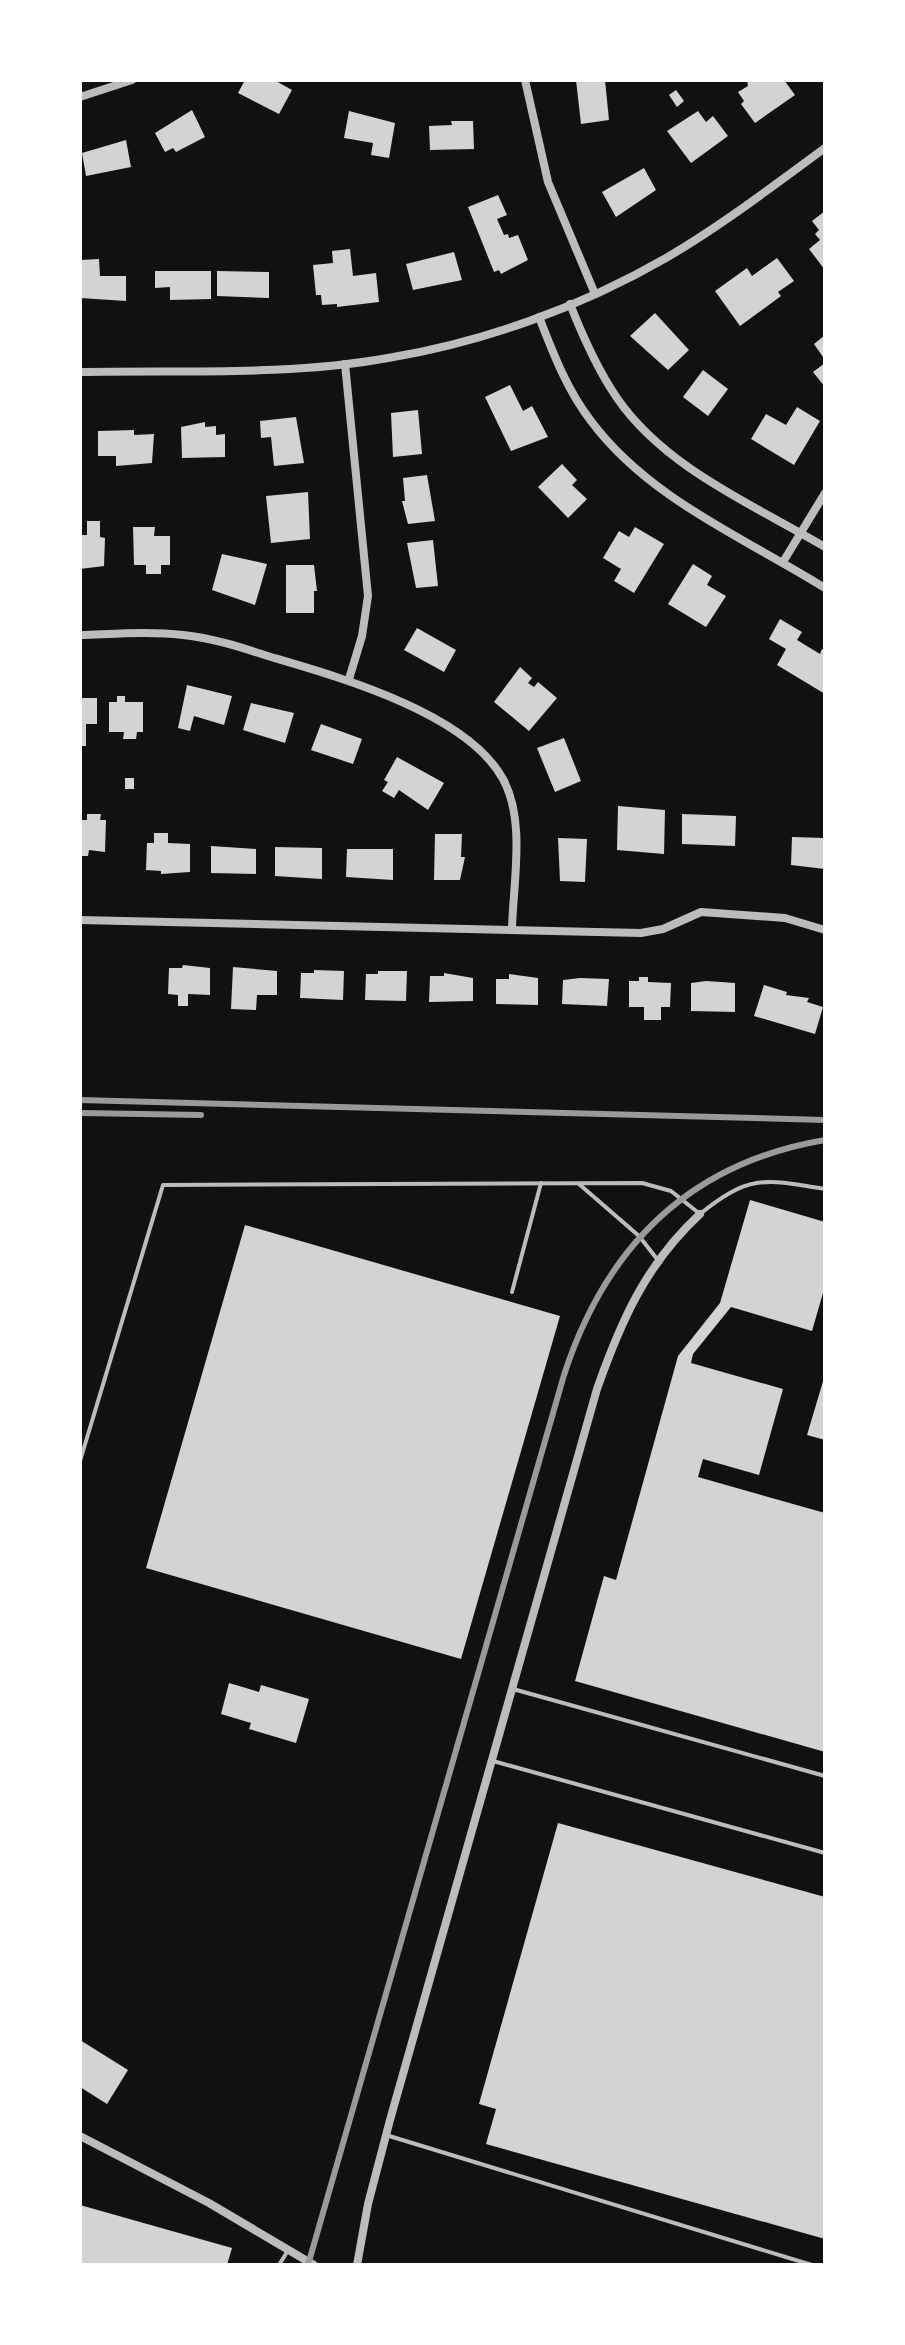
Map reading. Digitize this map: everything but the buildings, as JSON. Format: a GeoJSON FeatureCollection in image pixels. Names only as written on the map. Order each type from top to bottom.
{"type":"FeatureCollection","features":[{"type":"Feature","properties":{"kind":"street"},"geometry":{"type":"LineString","coordinates":[[80,97],[132,80]]}},
{"type":"Feature","properties":{"kind":"street"},"geometry":{"type":"LineString","coordinates":[[525,80],[548,182],[595,294]]}},
{"type":"Feature","properties":{"kind":"street"},"geometry":{"type":"LineString","coordinates":[[80,372],[345,364],[424,352],[539,317],[595,294],[700,237],[825,148]]}},
{"type":"Feature","properties":{"kind":"street"},"geometry":{"type":"LineString","coordinates":[[570,304],[600,371],[618,399],[653,438],[697,471],[825,547]]}},
{"type":"Feature","properties":{"kind":"street"},"geometry":{"type":"LineString","coordinates":[[539,317],[570,388],[589,419],[629,464],[678,500],[825,588]]}},
{"type":"Feature","properties":{"kind":"street"},"geometry":{"type":"LineString","coordinates":[[345,364],[368,596],[362,636],[349,679]]}},
{"type":"Feature","properties":{"kind":"street"},"geometry":{"type":"LineString","coordinates":[[783,562],[825,493]]}},
{"type":"Feature","properties":{"kind":"street"},"geometry":{"type":"LineString","coordinates":[[80,635],[185,635],[349,679],[395,699],[476,747],[498,771],[511,800],[514,819],[512,929]]}},
{"type":"Feature","properties":{"kind":"street"},"geometry":{"type":"LineString","coordinates":[[80,920],[641,933],[663,929],[701,912],[785,918],[825,930]]}},
{"type":"Feature","properties":{"kind":"street"},"geometry":{"type":"LineString","coordinates":[[357,2265],[365,2216],[386,2135],[597,1389],[629,1306],[657,1259],[700,1214]]}},
{"type":"Feature","properties":{"kind":"street"},"geometry":{"type":"LineString","coordinates":[[80,2136],[209,2203],[314,2265]]}},
{"type":"Feature","properties":{"kind":"lane"},"geometry":{"type":"LineString","coordinates":[[80,1461],[163,1185],[578,1183],[657,1186],[683,1198],[700,1214],[728,1191],[768,1179],[825,1189]]}},
{"type":"Feature","properties":{"kind":"lane"},"geometry":{"type":"LineString","coordinates":[[512,1292],[541,1183]]}},
{"type":"Feature","properties":{"kind":"lane"},"geometry":{"type":"LineString","coordinates":[[578,1183],[639,1236],[657,1259]]}},
{"type":"Feature","properties":{"kind":"lane"},"geometry":{"type":"LineString","coordinates":[[510,1688],[825,1776]]}},
{"type":"Feature","properties":{"kind":"lane"},"geometry":{"type":"LineString","coordinates":[[491,1760],[825,1853]]}},
{"type":"Feature","properties":{"kind":"lane"},"geometry":{"type":"LineString","coordinates":[[386,2135],[812,2265]]}},
{"type":"Feature","properties":{"kind":"lane"},"geometry":{"type":"LineString","coordinates":[[279,2265],[289,2250]]}},
{"type":"Feature","properties":{"kind":"railway"},"geometry":{"type":"LineString","coordinates":[[80,1100],[825,1120]]}},
{"type":"Feature","properties":{"kind":"railway"},"geometry":{"type":"LineString","coordinates":[[80,1113],[201,1115]]}},
{"type":"Feature","properties":{"kind":"railway"},"geometry":{"type":"LineString","coordinates":[[308,2265],[564,1375],[582,1329],[603,1287],[629,1250],[659,1218],[694,1190],[733,1168],[776,1151],[825,1140]]}}]}
